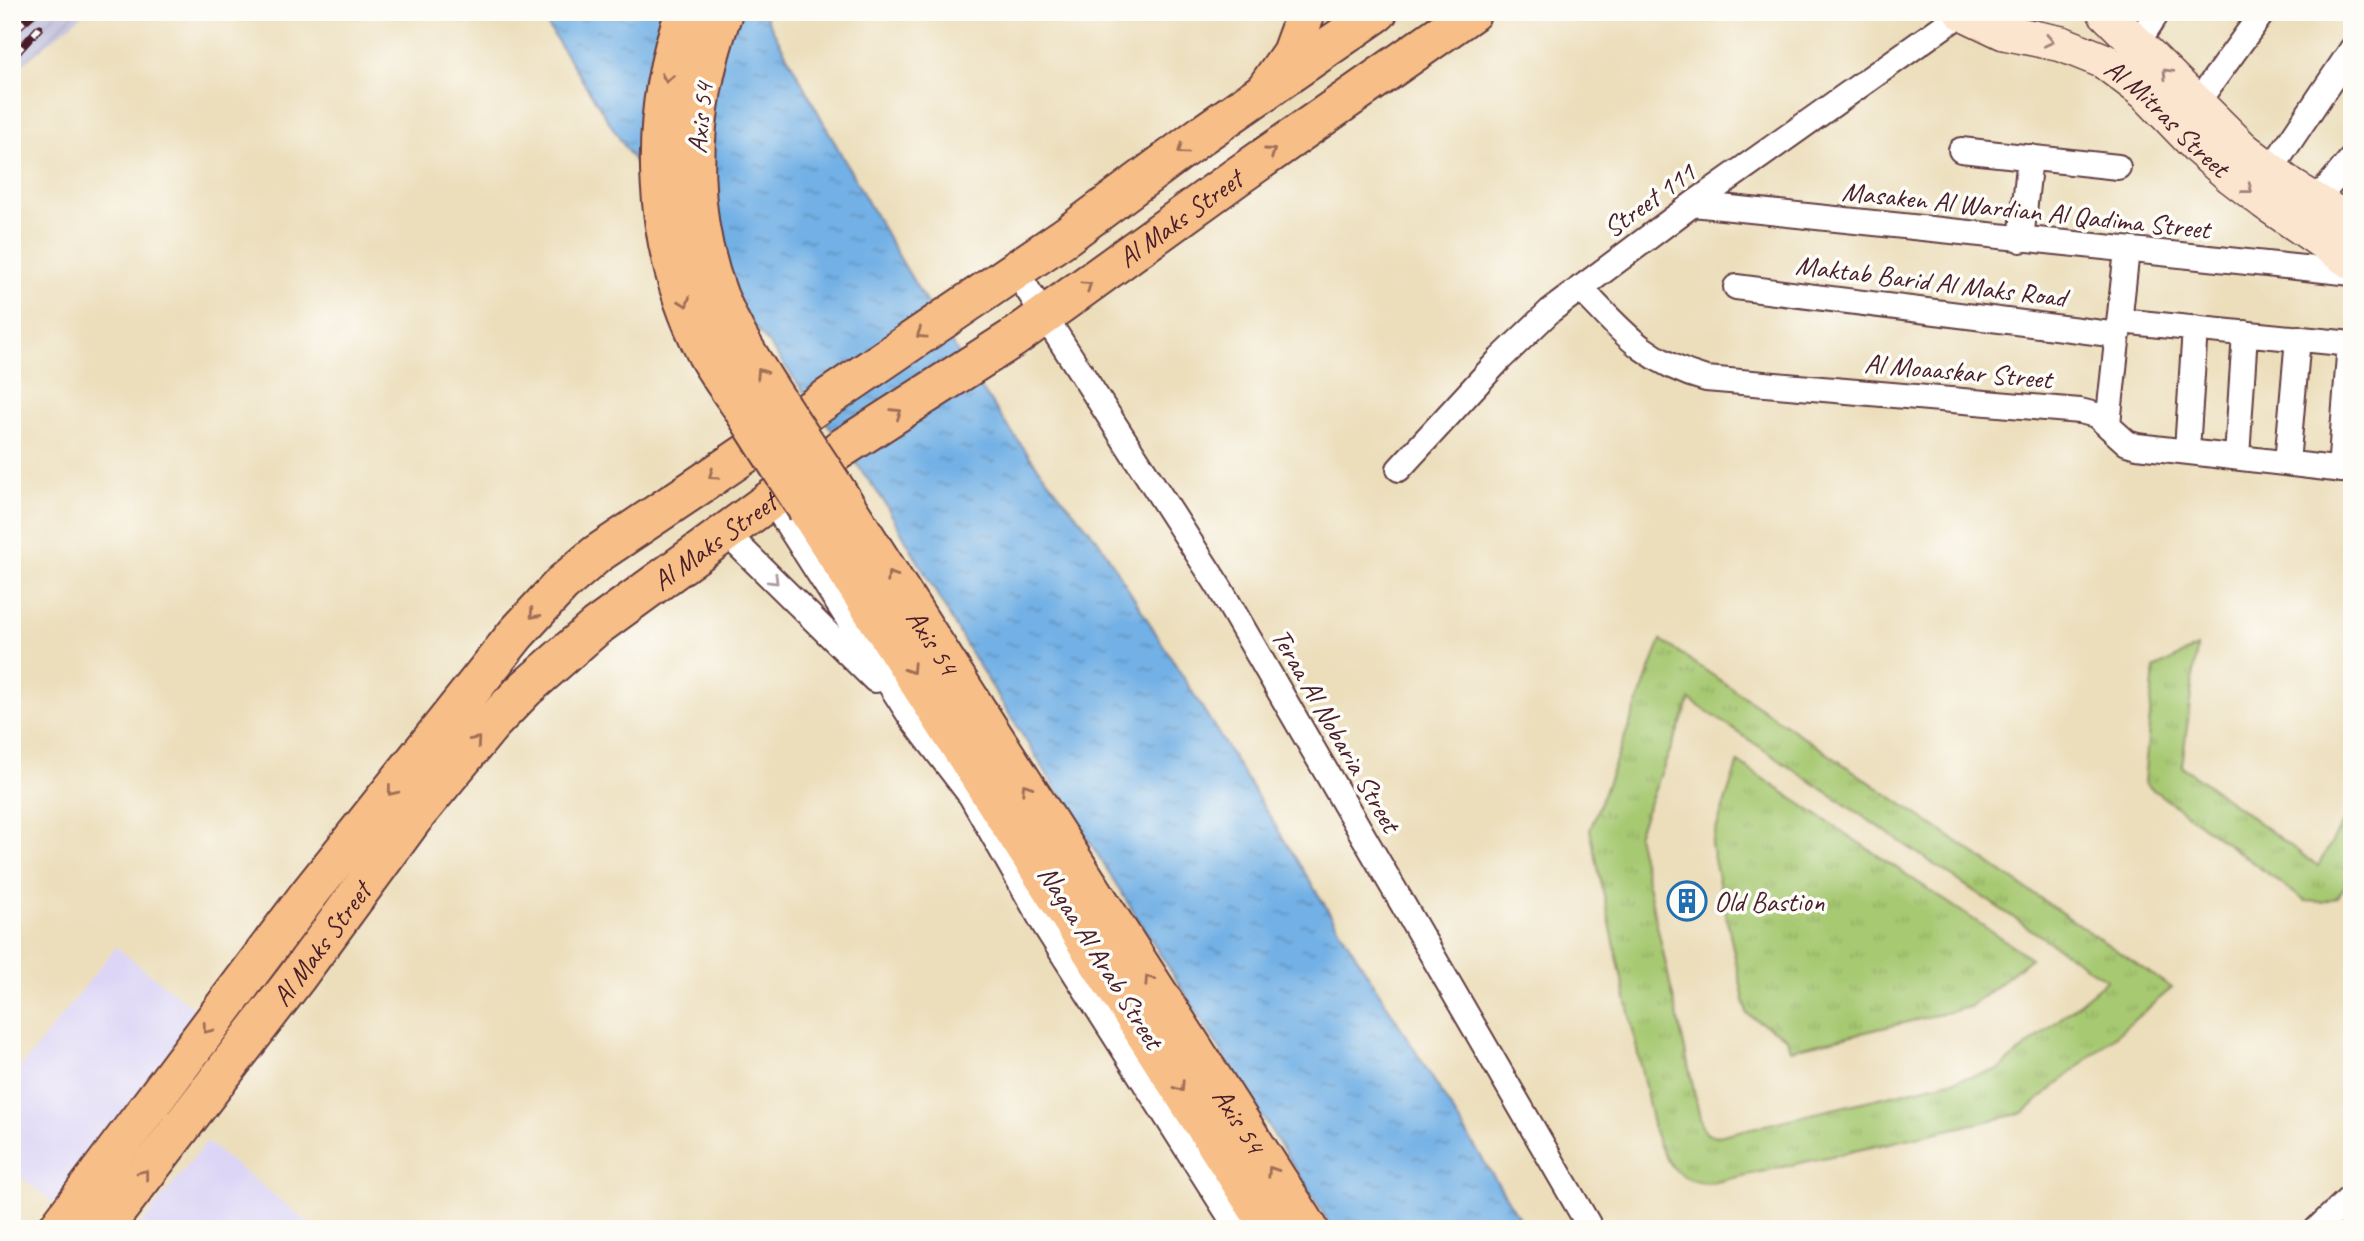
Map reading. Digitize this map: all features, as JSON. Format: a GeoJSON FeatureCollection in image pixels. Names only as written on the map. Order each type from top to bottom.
{"type":"FeatureCollection","features":[{"type":"Feature","properties":{"kind":"main road","name":"Axis 54"},"geometry":{"type":"LineString","coordinates":[[685,12],[669,69],[662,107],[660,145],[664,222],[671,256],[692,322],[707,354],[822,501],[1309,1229]]}},
{"type":"Feature","properties":{"kind":"main road","name":"Axis 54"},"geometry":{"type":"LineString","coordinates":[[723,12],[703,76],[697,111],[695,182],[705,248],[713,279],[738,338],[822,501],[1271,1229]]}},
{"type":"Feature","properties":{"kind":"main road"},"geometry":{"type":"LineString","coordinates":[[1263,93],[1291,53],[1306,12]]}},
{"type":"Feature","properties":{"kind":"main road","name":"Al Maks Street"},"geometry":{"type":"LineString","coordinates":[[57,1229],[318,883],[516,634],[562,584],[629,531],[978,296],[1378,12]]}},
{"type":"Feature","properties":{"kind":"main road","name":"Al Maks Street"},"geometry":{"type":"LineString","coordinates":[[103,1229],[275,1006],[412,820],[492,723],[525,689],[596,627],[839,450],[1012,339],[1224,185],[1472,12]]}},
{"type":"Feature","properties":{"kind":"main road"},"geometry":{"type":"LineString","coordinates":[[242,983],[275,1006]]}},
{"type":"Feature","properties":{"kind":"street","name":"Al Mitras Street"},"geometry":{"type":"LineString","coordinates":[[2105,12],[2196,104],[2270,171],[2352,223]]}},
{"type":"Feature","properties":{"kind":"street"},"geometry":{"type":"LineString","coordinates":[[2137,43],[2158,12]]}},
{"type":"Feature","properties":{"kind":"street"},"geometry":{"type":"LineString","coordinates":[[2196,104],[2263,12]]}},
{"type":"Feature","properties":{"kind":"street","name":"Al Mitras Street"},"geometry":{"type":"LineString","coordinates":[[1982,15],[2004,32],[2062,44],[2104,61],[2145,92],[2199,148],[2231,176],[2352,262]]}},
{"type":"Feature","properties":{"kind":"street","name":"Street 111"},"geometry":{"type":"LineString","coordinates":[[1399,469],[1500,359],[1550,311],[1693,204],[1982,15]]}},
{"type":"Feature","properties":{"kind":"street"},"geometry":{"type":"LineString","coordinates":[[2270,171],[2352,49]]}},
{"type":"Feature","properties":{"kind":"street"},"geometry":{"type":"LineString","coordinates":[[1961,150],[2118,167]]}},
{"type":"Feature","properties":{"kind":"street"},"geometry":{"type":"LineString","coordinates":[[2021,240],[2030,157]]}},
{"type":"Feature","properties":{"kind":"street"},"geometry":{"type":"LineString","coordinates":[[2315,202],[2352,159]]}},
{"type":"Feature","properties":{"kind":"street","name":"Masaken Al Wardian Al Qadima Street"},"geometry":{"type":"LineString","coordinates":[[1693,204],[2352,273]]}},
{"type":"Feature","properties":{"kind":"street"},"geometry":{"type":"LineString","coordinates":[[2108,424],[2127,250]]}},
{"type":"Feature","properties":{"kind":"street","name":"Teraa Al Nobaria Street"},"geometry":{"type":"LineString","coordinates":[[1014,271],[1219,587],[1591,1229]]}},
{"type":"Feature","properties":{"kind":"street","name":"Maktab Barid Al Maks Road"},"geometry":{"type":"LineString","coordinates":[[1736,287],[2119,328],[2195,328],[2351,343]]}},
{"type":"Feature","properties":{"kind":"street","name":"Al Moaaskar Street"},"geometry":{"type":"LineString","coordinates":[[1580,288],[1645,352],[1684,373],[1706,379],[2080,411],[2096,415],[2127,443],[2346,470]]}},
{"type":"Feature","properties":{"kind":"street"},"geometry":{"type":"LineString","coordinates":[[2187,450],[2195,328]]}},
{"type":"Feature","properties":{"kind":"street"},"geometry":{"type":"LineString","coordinates":[[2237,457],[2245,333]]}},
{"type":"Feature","properties":{"kind":"street"},"geometry":{"type":"LineString","coordinates":[[2287,463],[2298,338]]}},
{"type":"Feature","properties":{"kind":"street"},"geometry":{"type":"LineString","coordinates":[[2346,470],[2351,343]]}},
{"type":"Feature","properties":{"kind":"street","name":"Nagaa Al Arab Street"},"geometry":{"type":"LineString","coordinates":[[771,499],[912,719],[971,796],[1045,926],[1237,1229]]}},
{"type":"Feature","properties":{"kind":"street","name":"Nagaa Al Arab Street"},"geometry":{"type":"LineString","coordinates":[[725,532],[912,719]]}},
{"type":"Feature","properties":{"kind":"street"},"geometry":{"type":"LineString","coordinates":[[2317,1229],[2352,1196]]}},
{"type":"Feature","properties":{"kind":"shaded area"},"geometry":{"type":"Polygon","coordinates":[[[12,12],[86,12],[12,75],[12,12]]]}},
{"type":"Feature","properties":{"kind":"shaded area"},"geometry":{"type":"Polygon","coordinates":[[[116,947],[205,1017],[57,1205],[12,1170],[12,1079],[116,947]]]}},
{"type":"Feature","properties":{"kind":"shaded area"},"geometry":{"type":"Polygon","coordinates":[[[206,1142],[317,1229],[138,1229],[206,1142]]]}},
{"type":"Feature","properties":{"kind":"green space"},"geometry":{"type":"Polygon","coordinates":[[[1661,640],[2172,988],[2023,1113],[1711,1183],[1690,1180],[1669,1162],[1655,1134],[1590,830],[1661,640]],[[1690,700],[1637,835],[1702,1127],[1707,1134],[1718,1136],[1998,1070],[2106,980],[1690,700]]]}},
{"type":"Feature","properties":{"kind":"green space"},"geometry":{"type":"Polygon","coordinates":[[[2197,647],[2182,766],[2318,866],[2352,807],[2352,874],[2338,897],[2323,902],[2305,901],[2144,783],[2154,669],[2197,647]]]}},
{"type":"Feature","properties":{"kind":"green space"},"geometry":{"type":"Polygon","coordinates":[[[1738,762],[2031,958],[1970,1007],[1790,1050],[1787,1038],[1747,1014],[1711,845],[1738,762]]]}},
{"type":"Feature","properties":{"kind":"water"},"geometry":{"type":"Polygon","coordinates":[[[539,12],[763,12],[916,286],[1001,417],[1048,480],[1098,540],[1526,1229],[1333,1229],[969,650],[883,500],[771,347],[679,232],[539,12]]]}},
{"type":"Feature","properties":{"kind":"tram line"},"geometry":{"type":"LineString","coordinates":[[1974,12],[1990,17],[2010,12]]}},
{"type":"Feature","properties":{"kind":"railway"},"geometry":{"type":"LineString","coordinates":[[12,32],[35,12]]}},
{"type":"Feature","properties":{"kind":"railway"},"geometry":{"type":"LineString","coordinates":[[12,58],[39,28]]}},
{"type":"Feature","properties":{"kind":"place","name":"Old Bastion"},"geometry":{"type":"Point","coordinates":[1687,901]}}]}
